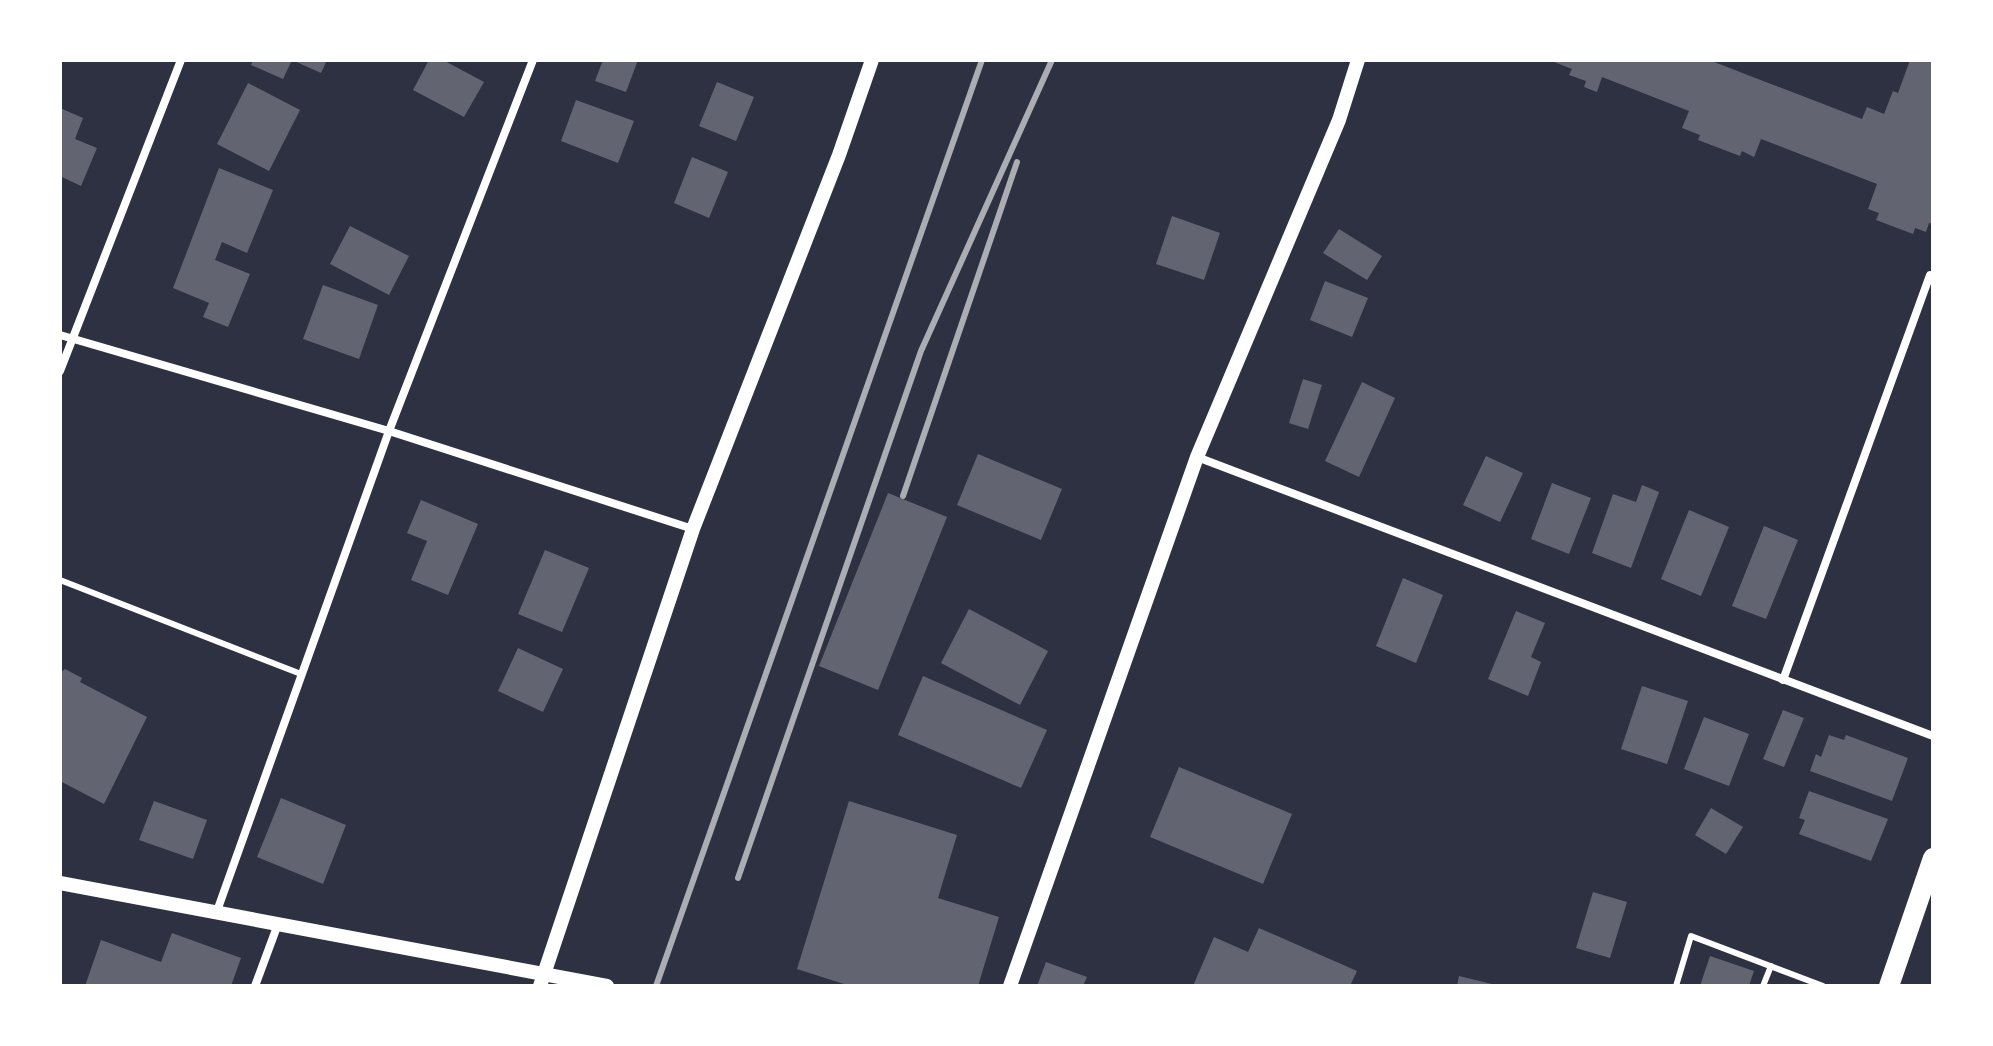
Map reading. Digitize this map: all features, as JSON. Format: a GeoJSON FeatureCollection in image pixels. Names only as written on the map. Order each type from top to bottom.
{"type":"FeatureCollection","features":[{"type":"Feature","properties":{"kind":"main road"},"geometry":{"type":"LineString","coordinates":[[1889,986],[1933,858]]}},
{"type":"Feature","properties":{"kind":"street"},"geometry":{"type":"LineString","coordinates":[[60,371],[181,60]]}},
{"type":"Feature","properties":{"kind":"street"},"geometry":{"type":"LineString","coordinates":[[217,911],[389,431],[533,60]]}},
{"type":"Feature","properties":{"kind":"street"},"geometry":{"type":"LineString","coordinates":[[542,979],[693,529],[839,155],[872,60]]}},
{"type":"Feature","properties":{"kind":"street"},"geometry":{"type":"LineString","coordinates":[[1010,986],[1197,457],[1339,120],[1358,60]]}},
{"type":"Feature","properties":{"kind":"street"},"geometry":{"type":"LineString","coordinates":[[1783,680],[1930,275]]}},
{"type":"Feature","properties":{"kind":"street"},"geometry":{"type":"LineString","coordinates":[[60,335],[389,431],[693,529]]}},
{"type":"Feature","properties":{"kind":"street"},"geometry":{"type":"LineString","coordinates":[[1197,457],[1933,736]]}},
{"type":"Feature","properties":{"kind":"street"},"geometry":{"type":"LineString","coordinates":[[60,883],[217,911],[542,979],[607,986]]}},
{"type":"Feature","properties":{"kind":"street"},"geometry":{"type":"LineString","coordinates":[[255,986],[278,924]]}},
{"type":"Feature","properties":{"kind":"lane"},"geometry":{"type":"LineString","coordinates":[[60,580],[301,674]]}},
{"type":"Feature","properties":{"kind":"lane"},"geometry":{"type":"LineString","coordinates":[[1676,986],[1691,936],[1823,986]]}},
{"type":"Feature","properties":{"kind":"lane"},"geometry":{"type":"LineString","coordinates":[[1763,986],[1771,966]]}},
{"type":"Feature","properties":{"kind":"building"},"geometry":{"type":"Polygon","coordinates":[[[253,60],[292,60],[283,79],[251,65],[253,60]]]}},
{"type":"Feature","properties":{"kind":"building"},"geometry":{"type":"Polygon","coordinates":[[[292,60],[327,60],[321,73],[292,60]]]}},
{"type":"Feature","properties":{"kind":"building"},"geometry":{"type":"Polygon","coordinates":[[[429,60],[443,60],[484,82],[464,117],[413,90],[429,60]]]}},
{"type":"Feature","properties":{"kind":"building"},"geometry":{"type":"Polygon","coordinates":[[[603,60],[638,60],[626,92],[595,81],[603,60]]]}},
{"type":"Feature","properties":{"kind":"building"},"geometry":{"type":"Polygon","coordinates":[[[1549,60],[1709,60],[1862,119],[1867,107],[1884,114],[1893,91],[1898,93],[1910,60],[1933,60],[1933,224],[1929,223],[1926,232],[1915,228],[1913,234],[1876,220],[1879,213],[1868,209],[1877,184],[1761,139],[1754,157],[1742,151],[1740,156],[1698,140],[1700,135],[1682,128],[1689,111],[1602,77],[1597,92],[1584,87],[1586,81],[1569,75],[1572,69],[1549,60]]]}},
{"type":"Feature","properties":{"kind":"building"},"geometry":{"type":"Polygon","coordinates":[[[717,82],[754,97],[736,141],[699,126],[717,82]]]}},
{"type":"Feature","properties":{"kind":"building"},"geometry":{"type":"Polygon","coordinates":[[[248,83],[300,110],[269,171],[217,144],[248,83]]]}},
{"type":"Feature","properties":{"kind":"building"},"geometry":{"type":"Polygon","coordinates":[[[576,100],[634,121],[618,163],[561,141],[576,100]]]}},
{"type":"Feature","properties":{"kind":"building"},"geometry":{"type":"Polygon","coordinates":[[[60,108],[83,118],[75,139],[97,148],[81,186],[60,176],[60,108]]]}},
{"type":"Feature","properties":{"kind":"building"},"geometry":{"type":"Polygon","coordinates":[[[692,157],[728,172],[709,218],[674,203],[692,157]]]}},
{"type":"Feature","properties":{"kind":"building"},"geometry":{"type":"Polygon","coordinates":[[[219,168],[273,190],[247,253],[222,242],[215,260],[250,274],[228,327],[203,317],[209,303],[173,288],[219,168]]]}},
{"type":"Feature","properties":{"kind":"building"},"geometry":{"type":"Polygon","coordinates":[[[1172,216],[1220,233],[1204,280],[1156,264],[1172,216]]]}},
{"type":"Feature","properties":{"kind":"building"},"geometry":{"type":"Polygon","coordinates":[[[350,226],[409,256],[389,295],[330,264],[350,226]]]}},
{"type":"Feature","properties":{"kind":"building"},"geometry":{"type":"Polygon","coordinates":[[[1339,229],[1382,256],[1367,280],[1323,253],[1339,229]]]}},
{"type":"Feature","properties":{"kind":"building"},"geometry":{"type":"Polygon","coordinates":[[[1325,281],[1368,298],[1352,337],[1310,320],[1325,281]]]}},
{"type":"Feature","properties":{"kind":"building"},"geometry":{"type":"Polygon","coordinates":[[[323,285],[378,305],[359,359],[303,339],[323,285]]]}},
{"type":"Feature","properties":{"kind":"building"},"geometry":{"type":"Polygon","coordinates":[[[1303,379],[1322,385],[1308,429],[1289,423],[1303,379]]]}},
{"type":"Feature","properties":{"kind":"building"},"geometry":{"type":"Polygon","coordinates":[[[1362,382],[1395,398],[1359,477],[1325,461],[1362,382]]]}},
{"type":"Feature","properties":{"kind":"building"},"geometry":{"type":"Polygon","coordinates":[[[978,454],[1062,489],[1041,540],[957,505],[978,454]]]}},
{"type":"Feature","properties":{"kind":"building"},"geometry":{"type":"Polygon","coordinates":[[[1486,456],[1523,473],[1500,522],[1463,505],[1486,456]]]}},
{"type":"Feature","properties":{"kind":"building"},"geometry":{"type":"Polygon","coordinates":[[[1552,483],[1591,498],[1569,554],[1531,539],[1552,483]]]}},
{"type":"Feature","properties":{"kind":"building"},"geometry":{"type":"Polygon","coordinates":[[[1642,485],[1659,492],[1631,568],[1592,553],[1613,494],[1636,502],[1642,485]]]}},
{"type":"Feature","properties":{"kind":"building"},"geometry":{"type":"Polygon","coordinates":[[[888,493],[947,517],[878,690],[819,666],[888,493]]]}},
{"type":"Feature","properties":{"kind":"building"},"geometry":{"type":"Polygon","coordinates":[[[421,500],[478,524],[448,595],[411,580],[427,541],[407,533],[421,500]]]}},
{"type":"Feature","properties":{"kind":"building"},"geometry":{"type":"Polygon","coordinates":[[[1689,510],[1729,527],[1701,596],[1661,579],[1689,510]]]}},
{"type":"Feature","properties":{"kind":"building"},"geometry":{"type":"Polygon","coordinates":[[[1764,526],[1798,540],[1766,619],[1732,606],[1764,526]]]}},
{"type":"Feature","properties":{"kind":"building"},"geometry":{"type":"Polygon","coordinates":[[[545,550],[589,568],[562,632],[518,614],[545,550]]]}},
{"type":"Feature","properties":{"kind":"building"},"geometry":{"type":"Polygon","coordinates":[[[1403,578],[1443,595],[1416,663],[1376,646],[1403,578]]]}},
{"type":"Feature","properties":{"kind":"building"},"geometry":{"type":"Polygon","coordinates":[[[969,609],[1048,651],[1020,705],[941,663],[969,609]]]}},
{"type":"Feature","properties":{"kind":"building"},"geometry":{"type":"Polygon","coordinates":[[[1516,611],[1545,623],[1531,657],[1541,662],[1528,696],[1488,679],[1516,611]]]}},
{"type":"Feature","properties":{"kind":"building"},"geometry":{"type":"Polygon","coordinates":[[[518,648],[563,669],[543,712],[498,691],[518,648]]]}},
{"type":"Feature","properties":{"kind":"building"},"geometry":{"type":"Polygon","coordinates":[[[65,669],[82,678],[80,682],[147,717],[104,804],[60,781],[60,673],[65,669]]]}},
{"type":"Feature","properties":{"kind":"building"},"geometry":{"type":"Polygon","coordinates":[[[923,676],[1047,730],[1021,788],[898,735],[923,676]]]}},
{"type":"Feature","properties":{"kind":"building"},"geometry":{"type":"Polygon","coordinates":[[[1642,686],[1688,701],[1667,764],[1621,749],[1642,686]]]}},
{"type":"Feature","properties":{"kind":"building"},"geometry":{"type":"Polygon","coordinates":[[[1783,710],[1804,718],[1784,767],[1763,759],[1783,710]]]}},
{"type":"Feature","properties":{"kind":"building"},"geometry":{"type":"Polygon","coordinates":[[[1704,717],[1749,734],[1729,786],[1684,769],[1704,717]]]}},
{"type":"Feature","properties":{"kind":"building"},"geometry":{"type":"Polygon","coordinates":[[[1829,735],[1844,740],[1846,735],[1908,758],[1892,801],[1810,771],[1816,754],[1821,757],[1829,735]]]}},
{"type":"Feature","properties":{"kind":"building"},"geometry":{"type":"Polygon","coordinates":[[[1179,767],[1292,814],[1263,884],[1150,837],[1179,767]]]}},
{"type":"Feature","properties":{"kind":"building"},"geometry":{"type":"Polygon","coordinates":[[[1809,791],[1888,819],[1871,861],[1799,834],[1805,820],[1799,818],[1809,791]]]}},
{"type":"Feature","properties":{"kind":"building"},"geometry":{"type":"Polygon","coordinates":[[[281,798],[346,825],[323,884],[257,857],[281,798]]]}},
{"type":"Feature","properties":{"kind":"building"},"geometry":{"type":"Polygon","coordinates":[[[154,801],[207,820],[193,859],[139,840],[154,801]]]}},
{"type":"Feature","properties":{"kind":"building"},"geometry":{"type":"Polygon","coordinates":[[[849,801],[957,835],[938,898],[999,917],[978,986],[850,986],[797,969],[849,801]]]}},
{"type":"Feature","properties":{"kind":"building"},"geometry":{"type":"Polygon","coordinates":[[[1711,808],[1743,827],[1726,854],[1695,835],[1711,808]]]}},
{"type":"Feature","properties":{"kind":"building"},"geometry":{"type":"Polygon","coordinates":[[[1593,892],[1627,902],[1610,958],[1576,948],[1593,892]]]}},
{"type":"Feature","properties":{"kind":"building"},"geometry":{"type":"Polygon","coordinates":[[[1259,928],[1357,971],[1350,986],[1193,986],[1214,937],[1248,952],[1259,928]]]}},
{"type":"Feature","properties":{"kind":"building"},"geometry":{"type":"Polygon","coordinates":[[[172,933],[241,958],[231,986],[85,986],[101,940],[161,962],[172,933]]]}},
{"type":"Feature","properties":{"kind":"building"},"geometry":{"type":"Polygon","coordinates":[[[1710,956],[1754,971],[1749,986],[1700,986],[1710,956]]]}},
{"type":"Feature","properties":{"kind":"building"},"geometry":{"type":"Polygon","coordinates":[[[1046,962],[1087,977],[1083,986],[1037,986],[1046,962]]]}},
{"type":"Feature","properties":{"kind":"building"},"geometry":{"type":"Polygon","coordinates":[[[1459,976],[1496,985],[1496,986],[1457,986],[1459,976]]]}},
{"type":"Feature","properties":{"kind":"railway"},"geometry":{"type":"LineString","coordinates":[[656,986],[982,60]]}},
{"type":"Feature","properties":{"kind":"railway"},"geometry":{"type":"LineString","coordinates":[[738,878],[921,351],[1052,60]]}},
{"type":"Feature","properties":{"kind":"railway"},"geometry":{"type":"LineString","coordinates":[[903,496],[1017,162]]}}]}
